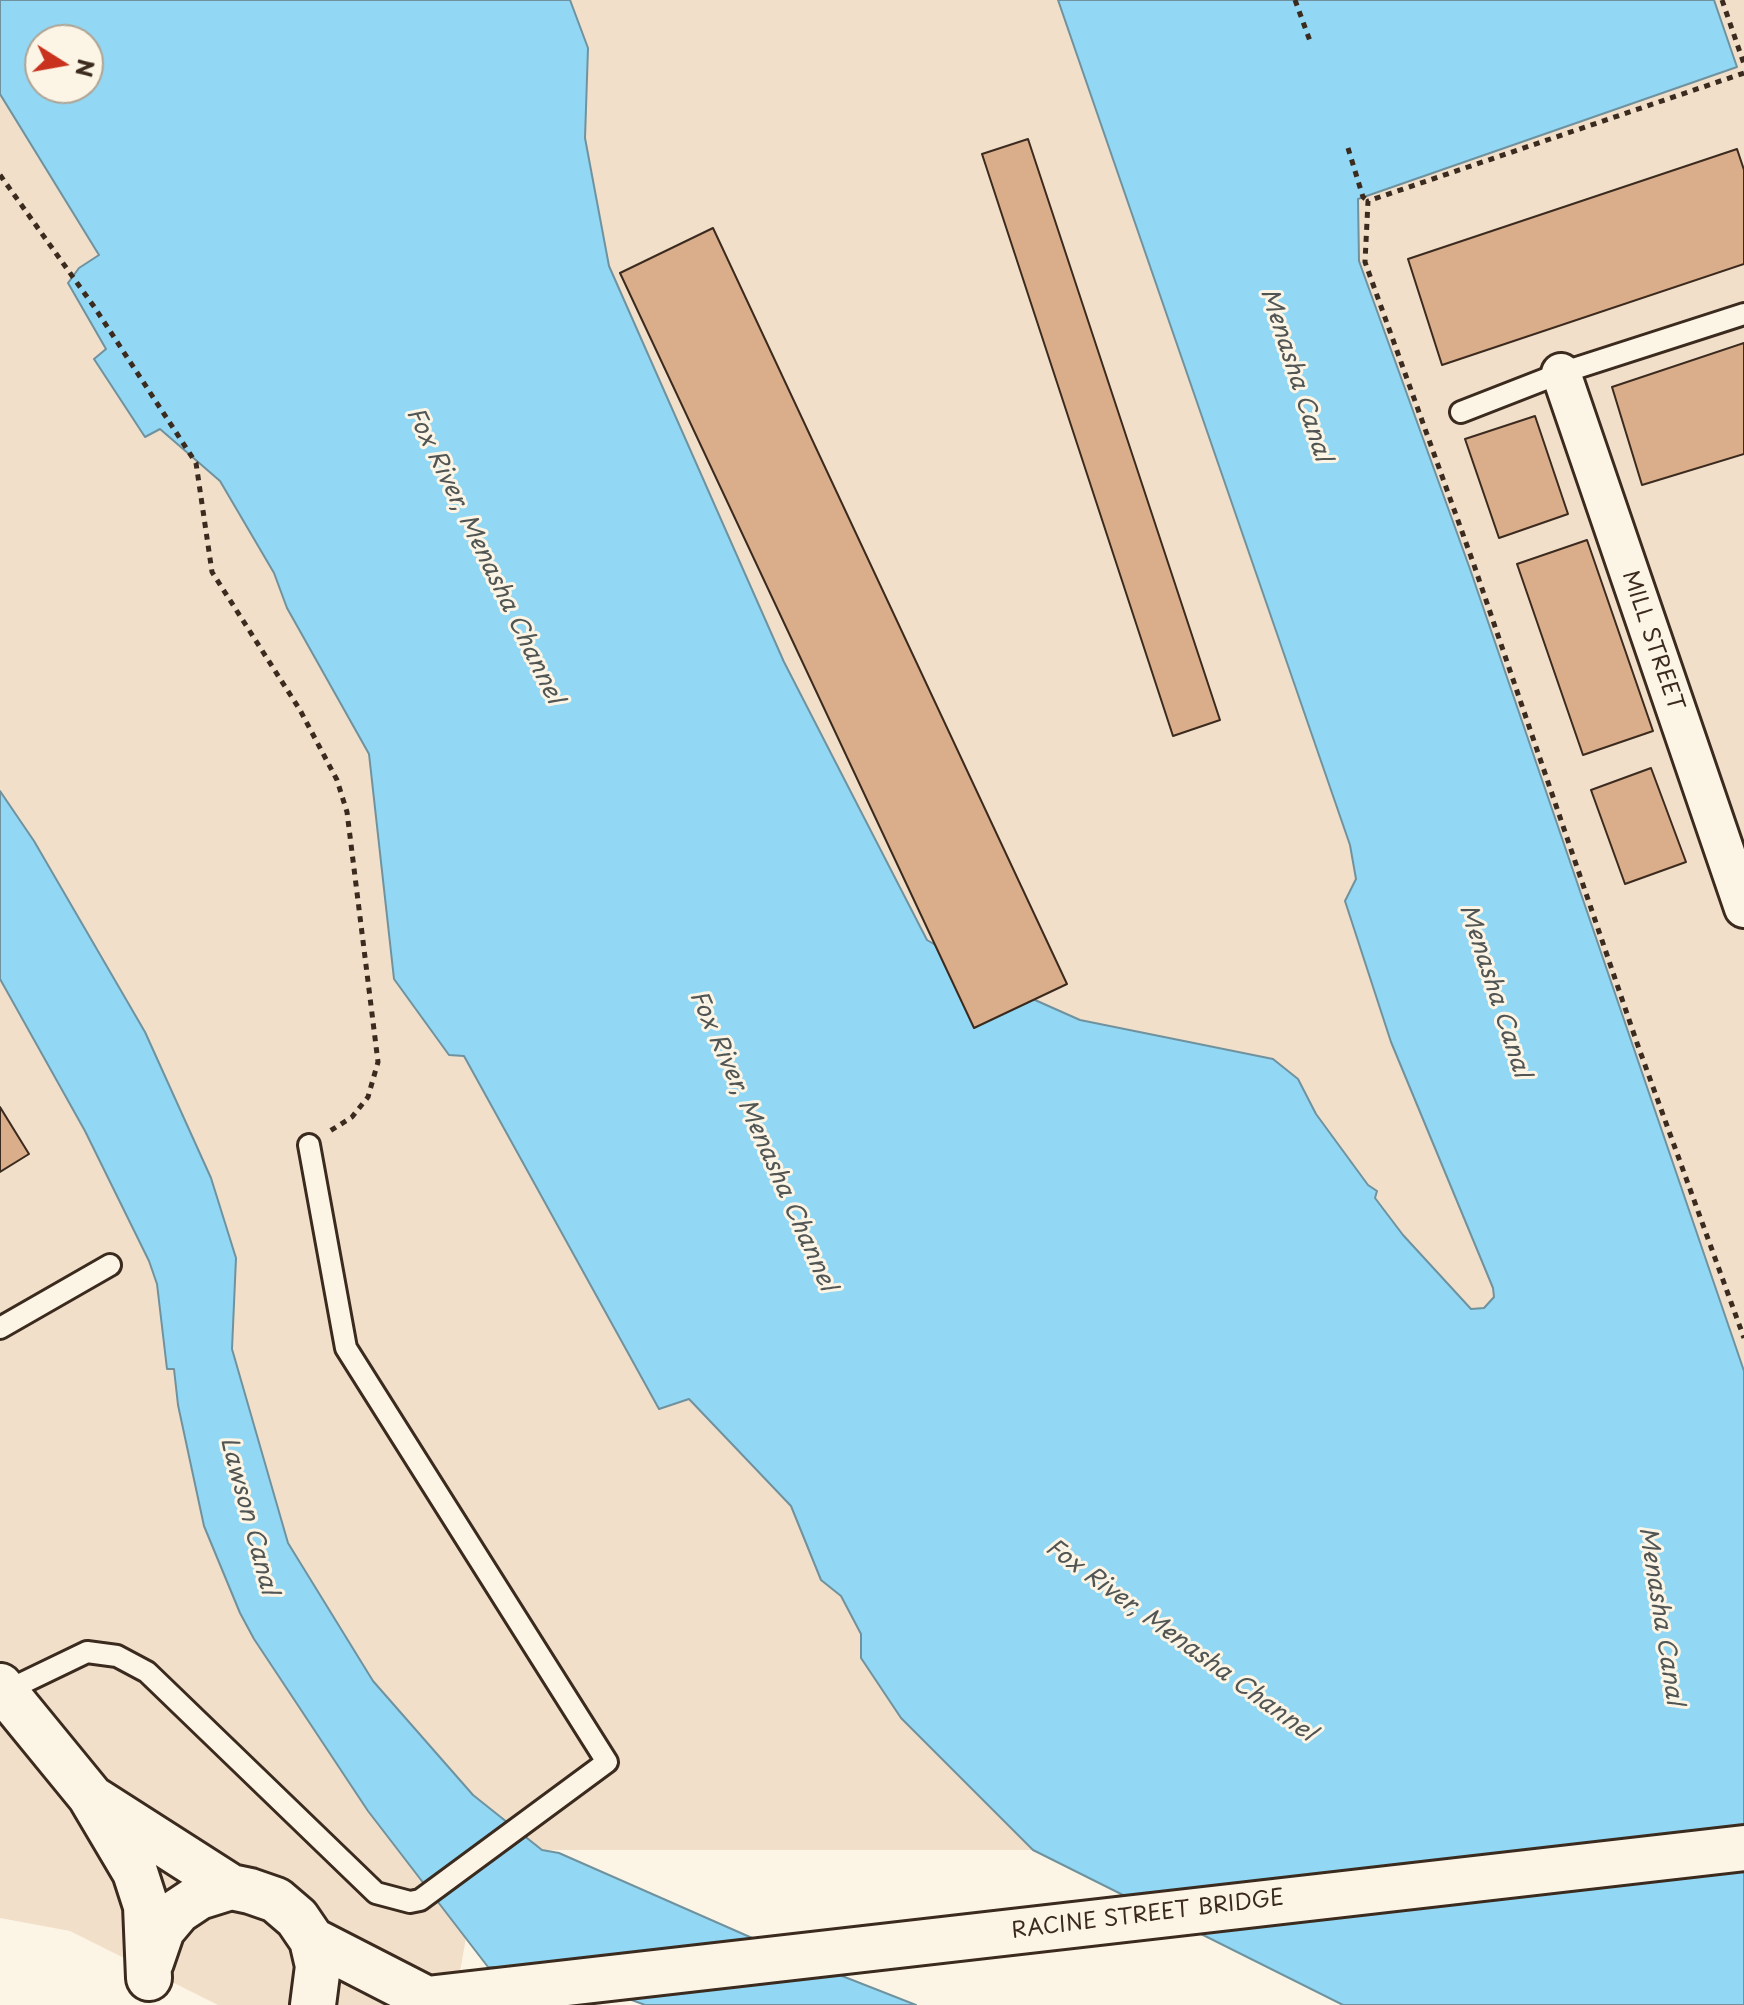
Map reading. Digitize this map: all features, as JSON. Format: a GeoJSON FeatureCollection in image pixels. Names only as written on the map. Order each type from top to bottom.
{"type":"FeatureCollection","features":[{"type":"Feature","properties":{"kind":"main road"},"geometry":{"type":"LineString","coordinates":[[2,1689],[90,1796],[141,1889],[146,1906],[152,1992]]}},
{"type":"Feature","properties":{"kind":"main road"},"geometry":{"type":"LineString","coordinates":[[90,1796],[231,1887],[276,1900],[297,1918],[312,1940],[318,1966],[313,2005]]}},
{"type":"Feature","properties":{"kind":"main road","name":"RACINE STREET BRIDGE"},"geometry":{"type":"LineString","coordinates":[[420,2002],[1487,1875],[1744,1848]]}},
{"type":"Feature","properties":{"kind":"main road"},"geometry":{"type":"LineString","coordinates":[[152,1992],[152,1953],[162,1930],[178,1911],[199,1897],[231,1887]]}},
{"type":"Feature","properties":{"kind":"main road"},"geometry":{"type":"LineString","coordinates":[[312,1940],[420,2002]]}},
{"type":"Feature","properties":{"kind":"street","name":"MILL STREET"},"geometry":{"type":"LineString","coordinates":[[1561,373],[1744,908]]}},
{"type":"Feature","properties":{"kind":"lane"},"geometry":{"type":"LineString","coordinates":[[1461,412],[1561,373],[1744,314]]}},
{"type":"Feature","properties":{"kind":"lane"},"geometry":{"type":"LineString","coordinates":[[2,1689],[87,1652],[117,1656],[147,1672],[376,1893],[401,1901],[420,1900],[607,1762],[346,1348],[309,1145]]}},
{"type":"Feature","properties":{"kind":"lane"},"geometry":{"type":"LineString","coordinates":[[0,1328],[110,1265]]}},
{"type":"Feature","properties":{"kind":"path"},"geometry":{"type":"LineString","coordinates":[[1295,0],[1310,41]]}},
{"type":"Feature","properties":{"kind":"path"},"geometry":{"type":"LineString","coordinates":[[1722,0],[1744,64]]}},
{"type":"Feature","properties":{"kind":"path"},"geometry":{"type":"LineString","coordinates":[[1368,201],[1744,73]]}},
{"type":"Feature","properties":{"kind":"path"},"geometry":{"type":"LineString","coordinates":[[1348,148],[1363,197],[1368,201]]}},
{"type":"Feature","properties":{"kind":"path"},"geometry":{"type":"LineString","coordinates":[[0,175],[183,439],[196,463],[212,572],[324,751],[347,812],[378,1062],[368,1097],[352,1117],[309,1145]]}},
{"type":"Feature","properties":{"kind":"path"},"geometry":{"type":"LineString","coordinates":[[1368,201],[1365,262],[1474,565],[1637,1043],[1744,1338]]}},
{"type":"Feature","properties":{"kind":"shaded area"},"geometry":{"type":"Polygon","coordinates":[[[570,0],[1058,0],[1350,845],[1356,879],[1345,901],[1391,1042],[1493,1288],[1495,1297],[1484,1308],[1471,1309],[1461,1301],[1403,1235],[1375,1197],[1377,1191],[1368,1185],[1316,1114],[1298,1079],[1273,1059],[1080,1020],[1017,992],[927,940],[784,662],[609,266],[585,138],[588,48],[570,0]]]}},
{"type":"Feature","properties":{"kind":"shaded area"},"geometry":{"type":"Polygon","coordinates":[[[1714,0],[1744,0],[1744,1371],[1470,569],[1359,261],[1358,199],[1736,68],[1714,0]]]}},
{"type":"Feature","properties":{"kind":"shaded area"},"geometry":{"type":"Polygon","coordinates":[[[0,94],[99,256],[79,268],[107,349],[94,359],[145,437],[160,429],[220,481],[274,573],[287,608],[369,754],[394,979],[449,1055],[464,1056],[659,1409],[689,1399],[791,1506],[821,1580],[841,1596],[861,1634],[862,1658],[901,1718],[1033,1850],[542,1850],[473,1795],[373,1681],[288,1543],[232,1349],[236,1258],[211,1178],[145,1032],[34,841],[0,791],[0,94]]]}},
{"type":"Feature","properties":{"kind":"shaded area"},"geometry":{"type":"Polygon","coordinates":[[[0,979],[85,1131],[149,1260],[157,1284],[167,1369],[174,1369],[178,1405],[204,1526],[240,1613],[368,1811],[466,1938],[454,2005],[218,2005],[70,1931],[0,1918],[0,979]]]}},
{"type":"Feature","properties":{"kind":"water"},"geometry":{"type":"Polygon","coordinates":[[[0,0],[570,0],[588,48],[585,138],[609,266],[784,662],[927,940],[1017,992],[1080,1020],[1273,1059],[1298,1079],[1316,1114],[1368,1185],[1377,1191],[1375,1198],[1403,1235],[1471,1309],[1484,1308],[1494,1297],[1493,1288],[1391,1042],[1345,901],[1356,879],[1350,845],[1058,0],[1714,0],[1737,67],[1358,199],[1359,261],[1470,569],[1744,1371],[1744,2005],[1343,2005],[1033,1850],[901,1718],[861,1658],[861,1634],[841,1596],[821,1580],[791,1506],[689,1399],[659,1409],[464,1056],[449,1055],[394,979],[369,754],[287,608],[274,573],[220,481],[160,429],[145,437],[94,359],[106,349],[68,283],[79,268],[99,255],[0,94],[0,0]]]}},
{"type":"Feature","properties":{"kind":"water","name":"Lawson Canal"},"geometry":{"type":"Polygon","coordinates":[[[0,791],[34,841],[145,1032],[211,1178],[236,1258],[232,1349],[288,1543],[373,1681],[473,1795],[542,1850],[559,1853],[809,1963],[916,2005],[645,2005],[549,1969],[488,1967],[368,1811],[240,1613],[204,1526],[178,1405],[174,1369],[167,1369],[157,1284],[149,1261],[85,1131],[0,979],[0,791]]]}},
{"type":"Feature","properties":{"kind":"building"},"geometry":{"type":"Polygon","coordinates":[[[1028,139],[1220,720],[1173,736],[982,154],[1028,139]]]}},
{"type":"Feature","properties":{"kind":"building"},"geometry":{"type":"Polygon","coordinates":[[[1737,149],[1744,170],[1744,264],[1442,365],[1408,259],[1737,149]]]}},
{"type":"Feature","properties":{"kind":"building"},"geometry":{"type":"Polygon","coordinates":[[[713,228],[1067,984],[974,1028],[620,273],[713,228]]]}},
{"type":"Feature","properties":{"kind":"building"},"geometry":{"type":"Polygon","coordinates":[[[1744,343],[1744,454],[1642,485],[1612,387],[1744,343]]]}},
{"type":"Feature","properties":{"kind":"building"},"geometry":{"type":"Polygon","coordinates":[[[1535,416],[1568,514],[1499,538],[1465,439],[1535,416]]]}},
{"type":"Feature","properties":{"kind":"building"},"geometry":{"type":"Polygon","coordinates":[[[1587,540],[1653,731],[1583,755],[1517,564],[1587,540]]]}},
{"type":"Feature","properties":{"kind":"building"},"geometry":{"type":"Polygon","coordinates":[[[1651,768],[1686,862],[1625,884],[1591,790],[1651,768]]]}},
{"type":"Feature","properties":{"kind":"building"},"geometry":{"type":"Polygon","coordinates":[[[0,1107],[29,1154],[0,1172],[0,1107]]]}},
{"type":"Feature","properties":{"kind":"water label","name":"Menasha Canal"},"geometry":{"type":"Point","coordinates":[1295,375]}},
{"type":"Feature","properties":{"kind":"water label","name":"Fox River, Menasha Channel"},"geometry":{"type":"Point","coordinates":[484,556]}},
{"type":"Feature","properties":{"kind":"water label","name":"Menasha Canal"},"geometry":{"type":"Point","coordinates":[1494,991]}},
{"type":"Feature","properties":{"kind":"water label","name":"Fox River, Menasha Channel"},"geometry":{"type":"Point","coordinates":[762,1141]}},
{"type":"Feature","properties":{"kind":"water label","name":"Menasha Canal"},"geometry":{"type":"Point","coordinates":[1660,1616]}},
{"type":"Feature","properties":{"kind":"water label","name":"Fox River, Menasha Channel"},"geometry":{"type":"Point","coordinates":[1180,1641]}}]}
